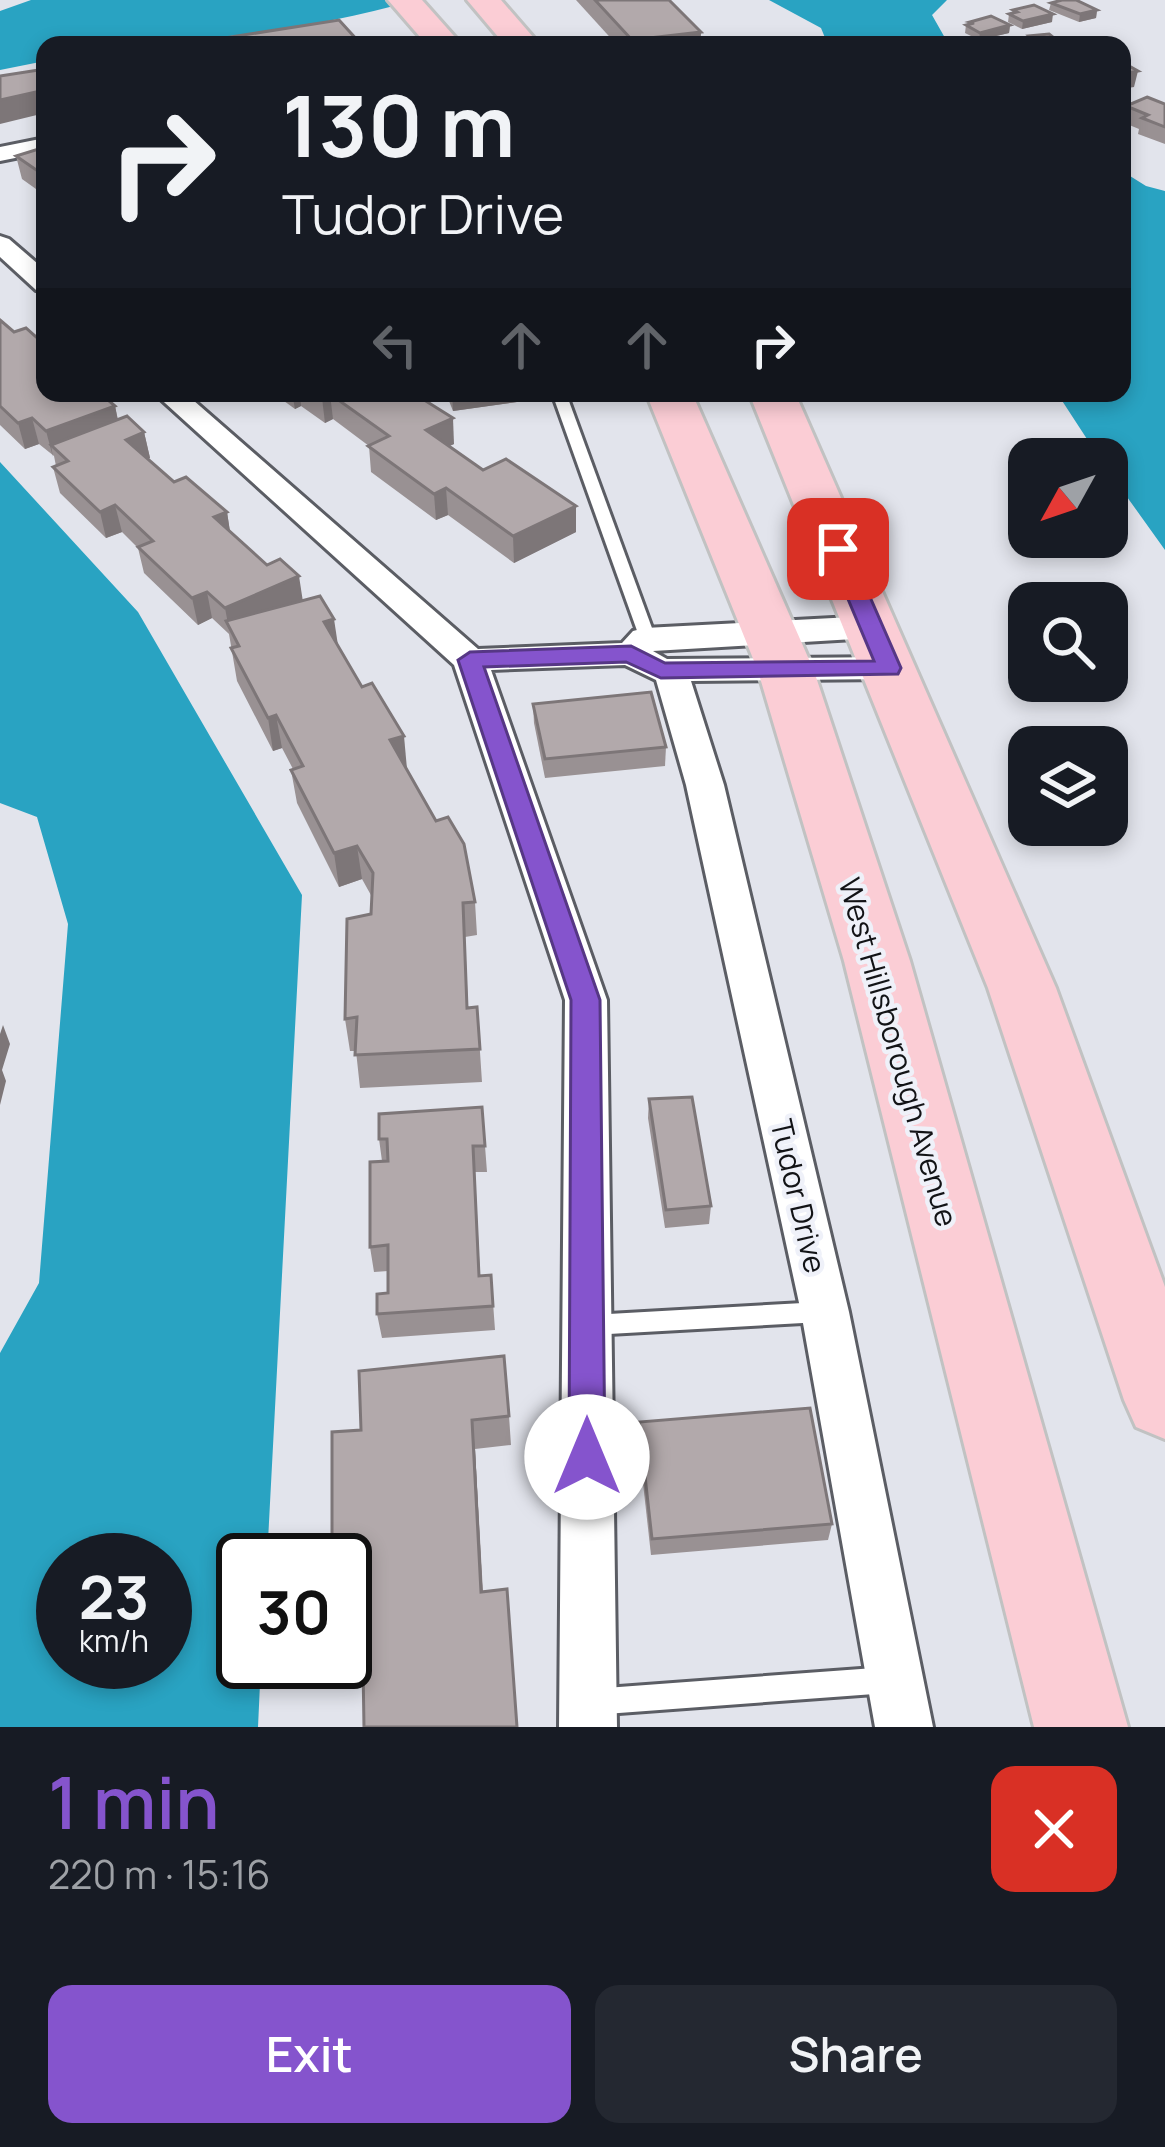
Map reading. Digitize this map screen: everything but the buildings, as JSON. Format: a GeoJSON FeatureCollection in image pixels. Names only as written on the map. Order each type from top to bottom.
{"type":"FeatureCollection","features":[{"type":"Feature","properties":{"kind":"main road"},"geometry":{"type":"LineString","coordinates":[[404,0],[437,36]]}},
{"type":"Feature","properties":{"kind":"main road","name":"West Hillsborough Avenue"},"geometry":{"type":"LineString","coordinates":[[673,402],[778,651],[877,961],[1081,1727]]}},
{"type":"Feature","properties":{"kind":"main road"},"geometry":{"type":"LineString","coordinates":[[776,402],[1022,988],[1165,1400]]}},
{"type":"Feature","properties":{"kind":"street"},"geometry":{"type":"LineString","coordinates":[[0,154],[36,148]]}},
{"type":"Feature","properties":{"kind":"street"},"geometry":{"type":"LineString","coordinates":[[0,244],[36,276]]}},
{"type":"Feature","properties":{"kind":"street"},"geometry":{"type":"LineString","coordinates":[[178,402],[470,660],[586,1000],[588,1715]]}},
{"type":"Feature","properties":{"kind":"street"},"geometry":{"type":"LineString","coordinates":[[470,660],[880,648]]}},
{"type":"Feature","properties":{"kind":"street","name":"Tudor Drive"},"geometry":{"type":"LineString","coordinates":[[650,654],[705,784],[825,1312],[904,1727]]}},
{"type":"Feature","properties":{"kind":"lane"},"geometry":{"type":"LineString","coordinates":[[562,402],[650,654]]}},
{"type":"Feature","properties":{"kind":"lane"},"geometry":{"type":"LineString","coordinates":[[586,1325],[825,1312]]}},
{"type":"Feature","properties":{"kind":"lane"},"geometry":{"type":"LineString","coordinates":[[588,1715],[895,1679]]}},
{"type":"Feature","properties":{"kind":"water"},"geometry":{"type":"Polygon","coordinates":[[[31,0],[416,0],[232,36],[36,36],[36,63],[0,70],[0,11],[31,0]]]}},
{"type":"Feature","properties":{"kind":"water"},"geometry":{"type":"Polygon","coordinates":[[[769,0],[947,0],[932,15],[944,36],[824,36],[821,28],[769,0]]]}},
{"type":"Feature","properties":{"kind":"water"},"geometry":{"type":"Polygon","coordinates":[[[1131,177],[1165,191],[1165,550],[1128,498],[1128,438],[1086,438],[1063,402],[1131,402],[1131,177]]]}},
{"type":"Feature","properties":{"kind":"water"},"geometry":{"type":"Polygon","coordinates":[[[0,462],[138,612],[302,895],[268,1533],[216,1533],[216,1689],[260,1689],[258,1727],[0,1727],[0,1353],[39,1283],[68,924],[37,817],[0,803],[0,462]]]}},
{"type":"Feature","properties":{"kind":"route"},"geometry":{"type":"LineString","coordinates":[[587,1457],[586,1000],[470,660],[631,654],[661,670],[889,668],[838,549]]}}]}
